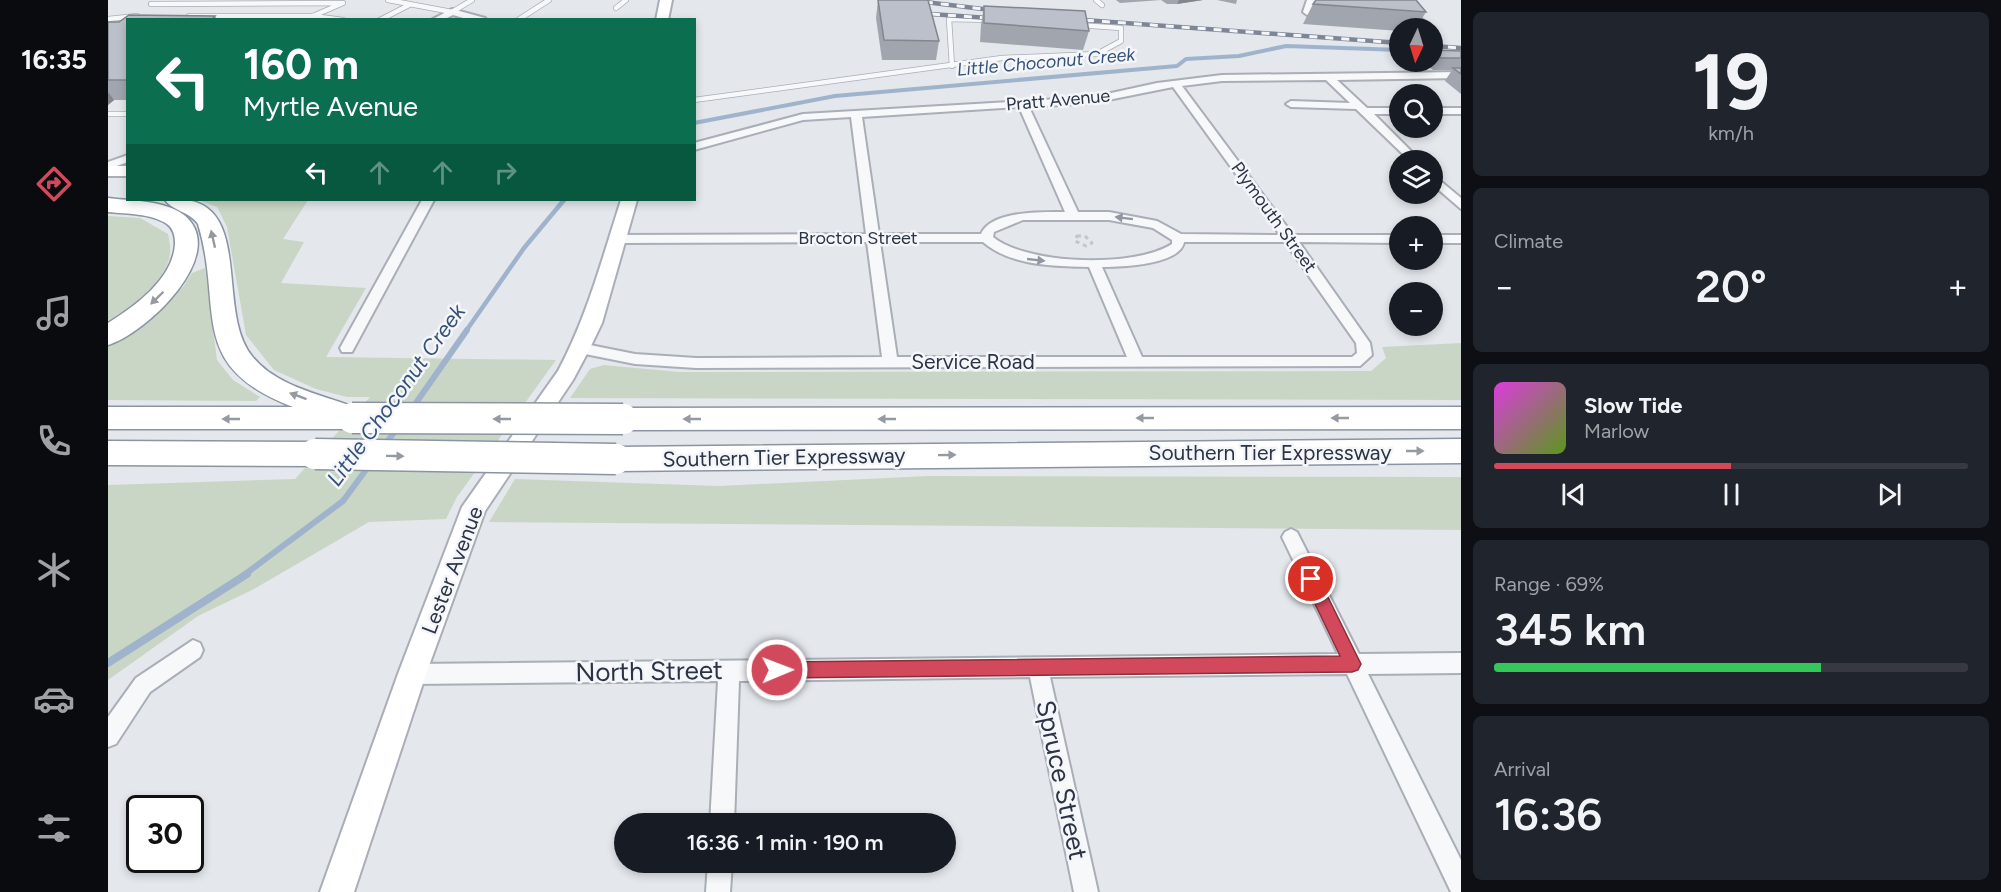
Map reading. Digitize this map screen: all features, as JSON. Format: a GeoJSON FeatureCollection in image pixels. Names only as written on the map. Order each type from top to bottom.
{"type":"FeatureCollection","features":[{"type":"Feature","properties":{"kind":"highway"},"geometry":{"type":"LineString","coordinates":[[108,194],[126,193]]}},
{"type":"Feature","properties":{"kind":"highway"},"geometry":{"type":"LineString","coordinates":[[178,201],[192,207],[210,225],[221,301],[235,354],[252,374],[272,386],[352,418]]}},
{"type":"Feature","properties":{"kind":"highway"},"geometry":{"type":"LineString","coordinates":[[108,206],[158,211],[182,226],[190,244],[186,262],[163,292],[131,321],[108,336]]}},
{"type":"Feature","properties":{"kind":"highway","name":"Southern Tier Expressway"},"geometry":{"type":"LineString","coordinates":[[108,418],[1461,418]]}},
{"type":"Feature","properties":{"kind":"highway","name":"Southern Tier Expressway"},"geometry":{"type":"LineString","coordinates":[[108,453],[616,459],[1461,451]]}},
{"type":"Feature","properties":{"kind":"highway"},"geometry":{"type":"LineString","coordinates":[[108,463],[247,454]]}},
{"type":"Feature","properties":{"kind":"street"},"geometry":{"type":"LineString","coordinates":[[662,18],[666,0]]}},
{"type":"Feature","properties":{"kind":"street"},"geometry":{"type":"LineString","coordinates":[[1307,12],[1311,0]]}},
{"type":"Feature","properties":{"kind":"street"},"geometry":{"type":"LineString","coordinates":[[1393,0],[1416,18]]}},
{"type":"Feature","properties":{"kind":"street"},"geometry":{"type":"LineString","coordinates":[[439,18],[452,12],[474,18]]}},
{"type":"Feature","properties":{"kind":"street","name":"Pratt Avenue"},"geometry":{"type":"LineString","coordinates":[[696,146],[803,117],[1093,100],[1176,84],[1232,77],[1461,75]]}},
{"type":"Feature","properties":{"kind":"street"},"geometry":{"type":"LineString","coordinates":[[1328,76],[1405,150]]}},
{"type":"Feature","properties":{"kind":"street","name":"Plymouth Street"},"geometry":{"type":"LineString","coordinates":[[1176,84],[1340,309],[1363,343],[1365,355]]}},
{"type":"Feature","properties":{"kind":"street"},"geometry":{"type":"LineString","coordinates":[[1023,104],[1074,218]]}},
{"type":"Feature","properties":{"kind":"street"},"geometry":{"type":"LineString","coordinates":[[1291,104],[1389,110]]}},
{"type":"Feature","properties":{"kind":"street"},"geometry":{"type":"LineString","coordinates":[[1443,111],[1461,111]]}},
{"type":"Feature","properties":{"kind":"street"},"geometry":{"type":"LineString","coordinates":[[856,113],[890,362]]}},
{"type":"Feature","properties":{"kind":"street"},"geometry":{"type":"LineString","coordinates":[[108,168],[126,159]]}},
{"type":"Feature","properties":{"kind":"street"},"geometry":{"type":"LineString","coordinates":[[108,168],[126,171]]}},
{"type":"Feature","properties":{"kind":"street"},"geometry":{"type":"LineString","coordinates":[[1443,188],[1461,205]]}},
{"type":"Feature","properties":{"kind":"street"},"geometry":{"type":"LineString","coordinates":[[347,348],[427,201]]}},
{"type":"Feature","properties":{"kind":"street","name":"Lester Avenue"},"geometry":{"type":"LineString","coordinates":[[337,892],[412,674],[474,507],[566,375],[580,348],[592,323],[629,201]]}},
{"type":"Feature","properties":{"kind":"street"},"geometry":{"type":"LineString","coordinates":[[1178,238],[1178,245],[1165,254],[1147,260],[1093,262],[1026,259],[995,248],[986,238],[989,230],[1021,216],[1074,218],[1109,216],[1156,225],[1178,238],[1389,239]]}},
{"type":"Feature","properties":{"kind":"street","name":"Brocton Street"},"geometry":{"type":"LineString","coordinates":[[617,239],[986,238]]}},
{"type":"Feature","properties":{"kind":"street"},"geometry":{"type":"LineString","coordinates":[[1443,239],[1461,239]]}},
{"type":"Feature","properties":{"kind":"street"},"geometry":{"type":"LineString","coordinates":[[1093,262],[1136,360]]}},
{"type":"Feature","properties":{"kind":"street","name":"Service Road"},"geometry":{"type":"LineString","coordinates":[[580,348],[634,359],[696,363],[1136,360],[1354,362],[1365,355]]}},
{"type":"Feature","properties":{"kind":"street"},"geometry":{"type":"LineString","coordinates":[[1291,537],[1461,886]]}},
{"type":"Feature","properties":{"kind":"street"},"geometry":{"type":"LineString","coordinates":[[108,736],[143,685],[193,650]]}},
{"type":"Feature","properties":{"kind":"street","name":"North Street"},"geometry":{"type":"LineString","coordinates":[[412,674],[1461,663]]}},
{"type":"Feature","properties":{"kind":"street","name":"Spruce Street"},"geometry":{"type":"LineString","coordinates":[[1038,667],[1086,892]]}},
{"type":"Feature","properties":{"kind":"street"},"geometry":{"type":"LineString","coordinates":[[722,813],[729,670]]}},
{"type":"Feature","properties":{"kind":"street"},"geometry":{"type":"LineString","coordinates":[[718,892],[719,873]]}},
{"type":"Feature","properties":{"kind":"lane"},"geometry":{"type":"LineString","coordinates":[[135,16],[156,0]]}},
{"type":"Feature","properties":{"kind":"lane"},"geometry":{"type":"LineString","coordinates":[[387,0],[452,12],[472,0]]}},
{"type":"Feature","properties":{"kind":"lane"},"geometry":{"type":"LineString","coordinates":[[521,18],[549,0]]}},
{"type":"Feature","properties":{"kind":"lane"},"geometry":{"type":"LineString","coordinates":[[616,8],[626,0]]}},
{"type":"Feature","properties":{"kind":"lane"},"geometry":{"type":"LineString","coordinates":[[1096,0],[1102,4]]}},
{"type":"Feature","properties":{"kind":"lane"},"geometry":{"type":"LineString","coordinates":[[151,4],[343,3],[310,18]]}},
{"type":"Feature","properties":{"kind":"lane"},"geometry":{"type":"LineString","coordinates":[[384,18],[409,5]]}},
{"type":"Feature","properties":{"kind":"lane"},"geometry":{"type":"LineString","coordinates":[[108,19],[146,16]]}},
{"type":"Feature","properties":{"kind":"lane"},"geometry":{"type":"LineString","coordinates":[[179,16],[328,18]]}},
{"type":"Feature","properties":{"kind":"lane"},"geometry":{"type":"LineString","coordinates":[[952,66],[949,19],[998,20]]}},
{"type":"Feature","properties":{"kind":"lane"},"geometry":{"type":"LineString","coordinates":[[696,100],[1002,58],[1097,54],[1121,41],[1121,28],[1074,25]]}},
{"type":"Feature","properties":{"kind":"lane"},"geometry":{"type":"LineString","coordinates":[[108,114],[126,114]]}},
{"type":"Feature","properties":{"kind":"path"},"geometry":{"type":"LineString","coordinates":[[1077,236],[1085,236],[1092,240],[1090,245],[1082,245],[1075,241],[1077,236]]}},
{"type":"Feature","properties":{"kind":"green space"},"geometry":{"type":"Polygon","coordinates":[[[202,201],[307,201],[283,239],[304,242],[281,283],[366,288],[326,357],[556,360],[457,497],[446,519],[369,522],[254,589],[198,616],[108,680],[108,485],[295,479],[370,397],[347,397],[316,389],[274,370],[246,335],[227,227],[217,207],[202,201]]]}},
{"type":"Feature","properties":{"kind":"green space"},"geometry":{"type":"Polygon","coordinates":[[[108,216],[140,218],[168,234],[170,253],[162,274],[146,293],[108,321],[108,216]]]}},
{"type":"Feature","properties":{"kind":"green space"},"geometry":{"type":"Polygon","coordinates":[[[205,268],[217,360],[233,380],[260,397],[256,401],[108,400],[108,343],[156,313],[183,287],[192,273],[205,268]]]}},
{"type":"Feature","properties":{"kind":"green space"},"geometry":{"type":"Polygon","coordinates":[[[1461,343],[1461,400],[570,398],[590,369],[604,365],[679,372],[1371,371],[1386,358],[1382,347],[1461,343]]]}},
{"type":"Feature","properties":{"kind":"green space"},"geometry":{"type":"Polygon","coordinates":[[[928,476],[1461,477],[1461,530],[489,522],[515,479],[719,486],[928,476]]]}},
{"type":"Feature","properties":{"kind":"building"},"geometry":{"type":"Polygon","coordinates":[[[878,0],[928,0],[939,41],[884,40],[878,0]]]}},
{"type":"Feature","properties":{"kind":"building"},"geometry":{"type":"Polygon","coordinates":[[[1316,0],[1416,0],[1426,12],[1313,4],[1316,0]]]}},
{"type":"Feature","properties":{"kind":"building"},"geometry":{"type":"Polygon","coordinates":[[[984,6],[1085,11],[1089,31],[984,23],[984,6]]]}},
{"type":"Feature","properties":{"kind":"building"},"geometry":{"type":"Polygon","coordinates":[[[129,15],[215,16],[213,18],[126,18],[126,80],[108,80],[108,22],[119,22],[129,15]]]}},
{"type":"Feature","properties":{"kind":"building"},"geometry":{"type":"Polygon","coordinates":[[[1443,50],[1461,51],[1461,58],[1443,58],[1443,50]]]}},
{"type":"Feature","properties":{"kind":"building"},"geometry":{"type":"Polygon","coordinates":[[[1453,68],[1461,68],[1461,74],[1453,68]]]}},
{"type":"Feature","properties":{"kind":"waterway","name":"Little Choconut Creek"},"geometry":{"type":"LineString","coordinates":[[696,123],[835,96],[1177,66],[1186,59],[1239,56],[1286,46],[1389,50]]}},
{"type":"Feature","properties":{"kind":"waterway","name":"Little Choconut Creek"},"geometry":{"type":"LineString","coordinates":[[466,331],[524,248],[563,201]]}},
{"type":"Feature","properties":{"kind":"waterway","name":"Little Choconut Creek"},"geometry":{"type":"LineString","coordinates":[[411,410],[467,330]]}},
{"type":"Feature","properties":{"kind":"waterway","name":"Little Choconut Creek"},"geometry":{"type":"LineString","coordinates":[[384,446],[398,427]]}},
{"type":"Feature","properties":{"kind":"waterway","name":"Little Choconut Creek"},"geometry":{"type":"LineString","coordinates":[[244,575],[343,501],[371,463]]}},
{"type":"Feature","properties":{"kind":"waterway","name":"Little Choconut Creek"},"geometry":{"type":"LineString","coordinates":[[108,663],[247,574]]}},
{"type":"Feature","properties":{"kind":"railway"},"geometry":{"type":"LineString","coordinates":[[909,0],[999,11]]}},
{"type":"Feature","properties":{"kind":"railway"},"geometry":{"type":"LineString","coordinates":[[916,13],[988,18]]}},
{"type":"Feature","properties":{"kind":"railway"},"geometry":{"type":"LineString","coordinates":[[1070,19],[1389,42]]}},
{"type":"Feature","properties":{"kind":"railway"},"geometry":{"type":"LineString","coordinates":[[1443,47],[1461,48]]}},
{"type":"Feature","properties":{"kind":"route"},"geometry":{"type":"LineString","coordinates":[[777,670],[1352,664],[1311,579]]}}]}
